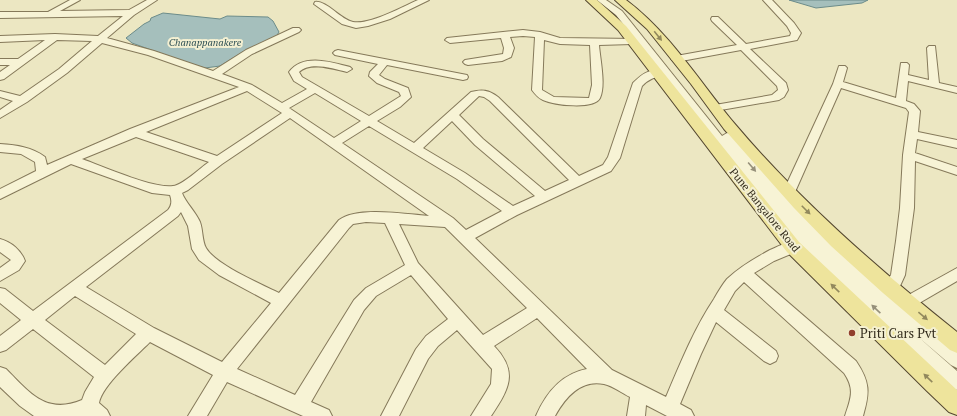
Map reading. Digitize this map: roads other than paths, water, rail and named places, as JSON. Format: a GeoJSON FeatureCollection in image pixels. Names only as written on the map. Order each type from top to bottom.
{"type":"FeatureCollection","features":[{"type":"Feature","properties":{"kind":"main road","name":"Pune Bangalore Road"},"geometry":{"type":"LineString","coordinates":[[591,0],[611,17],[632,41],[793,247],[934,384],[957,404]]}},
{"type":"Feature","properties":{"kind":"main road"},"geometry":{"type":"LineString","coordinates":[[620,0],[638,14],[676,58],[729,126],[788,192],[837,241],[889,288],[957,344]]}},
{"type":"Feature","properties":{"kind":"street"},"geometry":{"type":"LineString","coordinates":[[48,14],[76,0]]}},
{"type":"Feature","properties":{"kind":"street"},"geometry":{"type":"LineString","coordinates":[[0,115],[63,71],[131,13],[154,0]]}},
{"type":"Feature","properties":{"kind":"street"},"geometry":{"type":"LineString","coordinates":[[318,4],[349,24],[360,26],[425,0]]}},
{"type":"Feature","properties":{"kind":"street"},"geometry":{"type":"LineString","coordinates":[[601,0],[619,13],[744,172],[806,245],[957,382]]}},
{"type":"Feature","properties":{"kind":"street"},"geometry":{"type":"LineString","coordinates":[[608,0],[625,12],[685,88],[758,174],[820,242],[957,360]]}},
{"type":"Feature","properties":{"kind":"street"},"geometry":{"type":"LineString","coordinates":[[676,58],[742,48],[791,39],[796,36],[791,25],[767,0]]}},
{"type":"Feature","properties":{"kind":"street"},"geometry":{"type":"LineString","coordinates":[[0,15],[131,13]]}},
{"type":"Feature","properties":{"kind":"street"},"geometry":{"type":"LineString","coordinates":[[715,19],[742,48],[782,86],[783,90],[780,95],[775,98],[715,108]]}},
{"type":"Feature","properties":{"kind":"street"},"geometry":{"type":"LineString","coordinates":[[215,74],[249,52],[296,30]]}},
{"type":"Feature","properties":{"kind":"street"},"geometry":{"type":"LineString","coordinates":[[450,40],[523,33],[540,35],[552,40],[594,42],[632,41]]}},
{"type":"Feature","properties":{"kind":"street"},"geometry":{"type":"LineString","coordinates":[[468,62],[505,57],[508,55],[509,48],[505,34]]}},
{"type":"Feature","properties":{"kind":"street"},"geometry":{"type":"LineString","coordinates":[[540,35],[537,90],[540,95],[547,99],[558,101],[588,102],[595,97],[596,85],[594,42]]}},
{"type":"Feature","properties":{"kind":"street"},"geometry":{"type":"LineString","coordinates":[[0,77],[56,37]]}},
{"type":"Feature","properties":{"kind":"street"},"geometry":{"type":"LineString","coordinates":[[0,39],[56,37],[100,39],[215,74],[248,87],[286,110],[448,222],[465,237],[594,366],[606,376],[685,416]]}},
{"type":"Feature","properties":{"kind":"street"},"geometry":{"type":"LineString","coordinates":[[932,48],[934,84]]}},
{"type":"Feature","properties":{"kind":"street"},"geometry":{"type":"LineString","coordinates":[[338,53],[463,77]]}},
{"type":"Feature","properties":{"kind":"street"},"geometry":{"type":"LineString","coordinates":[[0,62],[22,62]]}},
{"type":"Feature","properties":{"kind":"street"},"geometry":{"type":"LineString","coordinates":[[334,143],[396,105],[406,97],[404,90],[381,81],[374,76],[374,74],[385,62]]}},
{"type":"Feature","properties":{"kind":"street"},"geometry":{"type":"LineString","coordinates":[[347,69],[329,65],[306,65],[295,70],[295,75],[298,79],[369,122],[416,148],[485,192],[512,212]]}},
{"type":"Feature","properties":{"kind":"street"},"geometry":{"type":"LineString","coordinates":[[901,103],[904,65]]}},
{"type":"Feature","properties":{"kind":"street"},"geometry":{"type":"LineString","coordinates":[[788,192],[838,84],[842,68]]}},
{"type":"Feature","properties":{"kind":"street"},"geometry":{"type":"LineString","coordinates":[[465,237],[512,212],[607,168],[614,158],[637,86],[644,77],[656,73]]}},
{"type":"Feature","properties":{"kind":"street"},"geometry":{"type":"LineString","coordinates":[[903,77],[957,90]]}},
{"type":"Feature","properties":{"kind":"street"},"geometry":{"type":"LineString","coordinates":[[838,84],[910,106],[915,111],[913,135],[909,155],[907,208],[902,248],[898,275],[895,282],[889,288]]}},
{"type":"Feature","properties":{"kind":"street"},"geometry":{"type":"LineString","coordinates":[[0,194],[70,159],[248,87]]}},
{"type":"Feature","properties":{"kind":"street"},"geometry":{"type":"LineString","coordinates":[[0,345],[173,213],[179,207],[177,196],[184,187],[315,89]]}},
{"type":"Feature","properties":{"kind":"street"},"geometry":{"type":"LineString","coordinates":[[0,94],[22,100]]}},
{"type":"Feature","properties":{"kind":"street"},"geometry":{"type":"LineString","coordinates":[[416,148],[475,94],[487,94],[578,182]]}},
{"type":"Feature","properties":{"kind":"street"},"geometry":{"type":"LineString","coordinates":[[453,115],[479,142],[545,198]]}},
{"type":"Feature","properties":{"kind":"street"},"geometry":{"type":"LineString","coordinates":[[134,132],[218,161]]}},
{"type":"Feature","properties":{"kind":"street"},"geometry":{"type":"LineString","coordinates":[[913,135],[957,144]]}},
{"type":"Feature","properties":{"kind":"street"},"geometry":{"type":"LineString","coordinates":[[0,148],[25,151],[35,155],[41,160],[42,172]]}},
{"type":"Feature","properties":{"kind":"street"},"geometry":{"type":"LineString","coordinates":[[909,155],[957,170]]}},
{"type":"Feature","properties":{"kind":"street"},"geometry":{"type":"LineString","coordinates":[[70,159],[177,196],[192,220],[200,249],[205,256],[220,268],[282,301]]}},
{"type":"Feature","properties":{"kind":"street"},"geometry":{"type":"LineString","coordinates":[[197,416],[224,372],[344,224],[357,217],[448,222]]}},
{"type":"Feature","properties":{"kind":"street"},"geometry":{"type":"LineString","coordinates":[[390,219],[413,267],[458,320],[502,368],[502,376],[499,386],[480,416]]}},
{"type":"Feature","properties":{"kind":"street"},"geometry":{"type":"LineString","coordinates":[[0,244],[16,256],[18,260],[14,266],[0,275]]}},
{"type":"Feature","properties":{"kind":"street"},"geometry":{"type":"LineString","coordinates":[[670,408],[702,333],[732,283],[773,254],[793,247]]}},
{"type":"Feature","properties":{"kind":"street"},"geometry":{"type":"LineString","coordinates":[[299,405],[359,305],[371,292],[413,267]]}},
{"type":"Feature","properties":{"kind":"street"},"geometry":{"type":"LineString","coordinates":[[745,274],[850,367],[861,386],[861,395],[854,416]]}},
{"type":"Feature","properties":{"kind":"street"},"geometry":{"type":"LineString","coordinates":[[908,303],[957,274]]}},
{"type":"Feature","properties":{"kind":"street"},"geometry":{"type":"LineString","coordinates":[[75,288],[148,333],[224,372],[323,416]]}},
{"type":"Feature","properties":{"kind":"street"},"geometry":{"type":"LineString","coordinates":[[3,301],[33,320],[106,376]]}},
{"type":"Feature","properties":{"kind":"street"},"geometry":{"type":"LineString","coordinates":[[482,345],[538,310]]}},
{"type":"Feature","properties":{"kind":"street"},"geometry":{"type":"LineString","coordinates":[[714,311],[770,356]]}},
{"type":"Feature","properties":{"kind":"street"},"geometry":{"type":"LineString","coordinates":[[390,416],[422,354],[432,341],[458,320]]}},
{"type":"Feature","properties":{"kind":"street"},"geometry":{"type":"LineString","coordinates":[[0,375],[28,402],[47,413],[58,416],[96,411],[90,401],[94,391],[106,376],[148,333]]}},
{"type":"Feature","properties":{"kind":"street"},"geometry":{"type":"LineString","coordinates":[[545,416],[559,395],[572,382],[582,378],[606,376]]}},
{"type":"Feature","properties":{"kind":"street"},"geometry":{"type":"LineString","coordinates":[[636,416],[639,392]]}},
{"type":"Feature","properties":{"kind":"water"},"geometry":{"type":"Polygon","coordinates":[[[789,0],[868,0],[862,3],[816,8],[789,0]]]}},
{"type":"Feature","properties":{"kind":"water","name":"Chanappanakere"},"geometry":{"type":"Polygon","coordinates":[[[163,13],[220,19],[227,16],[268,17],[273,21],[279,32],[276,37],[246,50],[220,66],[205,68],[132,43],[126,38],[150,21],[151,18],[163,13]]]}},
{"type":"Feature","properties":{"kind":"place","name":"Priti Cars Pvt"},"geometry":{"type":"Point","coordinates":[852,333]}}]}
